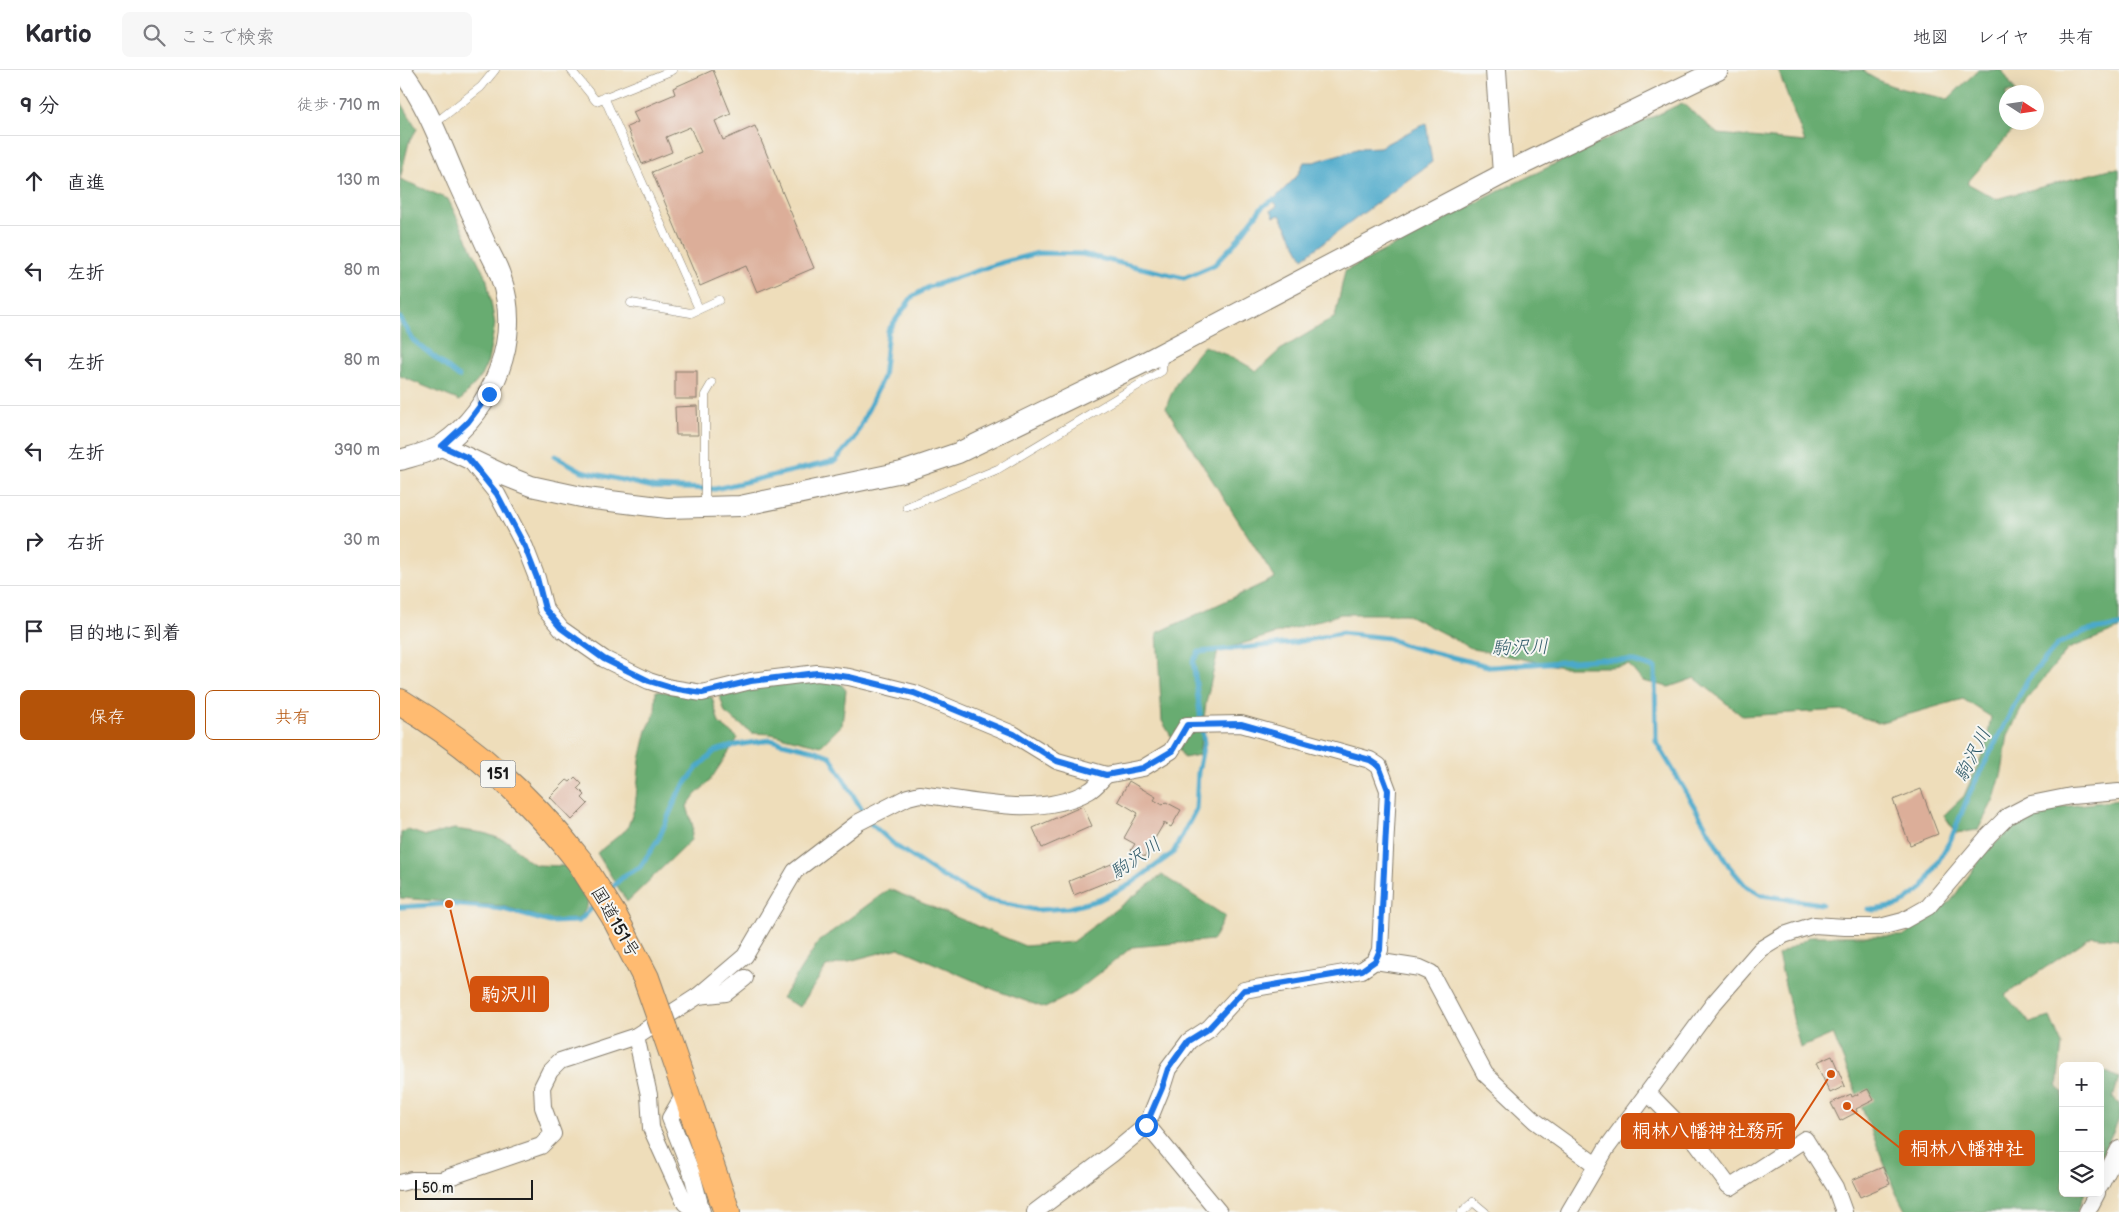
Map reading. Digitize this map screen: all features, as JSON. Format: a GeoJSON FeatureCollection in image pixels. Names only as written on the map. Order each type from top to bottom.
{"type":"FeatureCollection","features":[{"type":"Feature","properties":{"kind":"highway","name":"国道151号"},"geometry":{"type":"LineString","coordinates":[[400,702],[441,728],[507,781],[557,832],[580,862],[614,916],[646,978],[728,1212]]}},
{"type":"Feature","properties":{"kind":"street"},"geometry":{"type":"LineString","coordinates":[[400,460],[442,446],[468,422],[489,394],[499,371],[506,344],[508,323],[502,278],[432,125],[415,91],[401,70]]}},
{"type":"Feature","properties":{"kind":"street"},"geometry":{"type":"LineString","coordinates":[[1496,70],[1503,174]]}},
{"type":"Feature","properties":{"kind":"street"},"geometry":{"type":"LineString","coordinates":[[442,446],[531,486],[586,498],[667,508],[705,503],[740,506],[902,472],[958,453],[1163,352],[1503,174],[1718,70]]}},
{"type":"Feature","properties":{"kind":"street"},"geometry":{"type":"LineString","coordinates":[[468,458],[497,494],[525,547],[537,578],[545,609],[561,628],[604,659],[649,681],[672,688],[702,693],[751,681],[817,673],[849,677],[898,688],[1014,734],[1057,761],[1106,775],[1143,768],[1172,751],[1187,725],[1241,724],[1370,760],[1379,766],[1388,790],[1380,950],[1375,961],[1362,970],[1244,990],[1209,1028],[1188,1041],[1168,1069],[1146,1125],[1035,1212]]}},
{"type":"Feature","properties":{"kind":"street"},"geometry":{"type":"LineString","coordinates":[[400,1183],[412,1180],[441,1180],[541,1146],[553,1134],[543,1107],[542,1087],[550,1071],[560,1061],[636,1036],[698,996],[745,956],[795,871],[866,818],[908,797],[920,794],[1016,807],[1057,803],[1090,791],[1106,775]]}},
{"type":"Feature","properties":{"kind":"street"},"geometry":{"type":"LineString","coordinates":[[1569,1212],[1596,1165],[1648,1093],[1714,1003],[1761,949],[1784,935],[1814,925],[1880,927],[1903,921],[1928,907],[1988,836],[2008,816],[2031,804],[2071,796],[2119,792]]}},
{"type":"Feature","properties":{"kind":"street"},"geometry":{"type":"LineString","coordinates":[[1375,961],[1420,968],[1431,973],[1486,1074],[1535,1121],[1596,1165]]}},
{"type":"Feature","properties":{"kind":"street"},"geometry":{"type":"LineString","coordinates":[[698,996],[726,993],[745,978]]}},
{"type":"Feature","properties":{"kind":"street"},"geometry":{"type":"LineString","coordinates":[[636,1036],[650,1095],[651,1128],[685,1203],[697,1212]]}},
{"type":"Feature","properties":{"kind":"street"},"geometry":{"type":"LineString","coordinates":[[686,1090],[670,1118],[692,1174],[702,1212]]}},
{"type":"Feature","properties":{"kind":"street"},"geometry":{"type":"LineString","coordinates":[[1648,1093],[1698,1143],[1731,1187],[1805,1139],[1835,1187],[1844,1212]]}},
{"type":"Feature","properties":{"kind":"street"},"geometry":{"type":"LineString","coordinates":[[1146,1125],[1219,1212]]}},
{"type":"Feature","properties":{"kind":"street"},"geometry":{"type":"LineString","coordinates":[[2104,1178],[2119,1149]]}},
{"type":"Feature","properties":{"kind":"street"},"geometry":{"type":"LineString","coordinates":[[2087,1212],[2095,1197]]}},
{"type":"Feature","properties":{"kind":"lane"},"geometry":{"type":"LineString","coordinates":[[432,125],[481,87],[495,70]]}},
{"type":"Feature","properties":{"kind":"lane"},"geometry":{"type":"LineString","coordinates":[[572,70],[596,101],[673,70]]}},
{"type":"Feature","properties":{"kind":"lane"},"geometry":{"type":"LineString","coordinates":[[604,97],[699,309]]}},
{"type":"Feature","properties":{"kind":"lane"},"geometry":{"type":"LineString","coordinates":[[630,303],[691,312],[719,300]]}},
{"type":"Feature","properties":{"kind":"lane"},"geometry":{"type":"LineString","coordinates":[[908,507],[998,469],[1162,371],[1163,352]]}},
{"type":"Feature","properties":{"kind":"lane"},"geometry":{"type":"LineString","coordinates":[[705,503],[705,394],[712,383]]}},
{"type":"Feature","properties":{"kind":"lane"},"geometry":{"type":"LineString","coordinates":[[1462,1212],[1473,1202],[1485,1212]]}},
{"type":"Feature","properties":{"kind":"green space"},"geometry":{"type":"Polygon","coordinates":[[[1778,70],[1863,70],[1891,86],[1948,99],[1978,70],[2002,70],[2012,85],[1999,85],[1999,130],[2013,130],[1967,183],[1996,199],[2110,169],[2119,169],[2119,629],[2068,649],[2026,700],[2008,735],[2002,772],[1994,799],[1978,830],[1956,833],[1944,815],[1964,796],[1986,746],[1991,717],[1963,699],[1878,723],[1841,710],[1742,716],[1695,678],[1669,687],[1642,681],[1629,665],[1562,667],[1473,649],[1406,614],[1341,614],[1218,651],[1206,703],[1199,755],[1184,758],[1162,721],[1157,633],[1275,578],[1166,408],[1186,368],[1204,346],[1234,358],[1257,371],[1280,350],[1335,317],[1345,271],[1507,187],[1682,103],[1718,134],[1805,142],[1778,70]]]}},
{"type":"Feature","properties":{"kind":"green space"},"geometry":{"type":"Polygon","coordinates":[[[400,100],[417,129],[409,142],[400,179],[400,100]]]}},
{"type":"Feature","properties":{"kind":"green space"},"geometry":{"type":"Polygon","coordinates":[[[400,179],[448,199],[487,280],[495,324],[488,361],[480,378],[460,401],[400,376],[400,179]]]}},
{"type":"Feature","properties":{"kind":"green space"},"geometry":{"type":"Polygon","coordinates":[[[791,678],[838,681],[846,690],[842,725],[821,746],[771,734],[752,733],[725,713],[720,696],[791,678]]]}},
{"type":"Feature","properties":{"kind":"green space"},"geometry":{"type":"Polygon","coordinates":[[[656,691],[712,697],[719,723],[738,738],[709,782],[695,795],[687,806],[693,827],[691,840],[627,902],[597,853],[627,829],[635,807],[640,760],[647,730],[655,713],[656,691]]]}},
{"type":"Feature","properties":{"kind":"green space"},"geometry":{"type":"Polygon","coordinates":[[[2119,800],[2119,939],[2092,936],[2005,995],[2030,1023],[2050,1017],[2062,1045],[2057,1087],[2059,1089],[2059,1197],[2083,1197],[2077,1212],[1906,1212],[1895,1191],[1833,1034],[1800,1048],[1778,955],[1811,936],[1903,936],[1951,901],[1983,855],[2029,811],[2119,800]]]}},
{"type":"Feature","properties":{"kind":"green space"},"geometry":{"type":"Polygon","coordinates":[[[454,829],[484,833],[509,842],[527,860],[536,865],[567,866],[588,899],[587,907],[578,919],[550,920],[502,906],[400,898],[401,833],[408,830],[426,836],[454,829]]]}},
{"type":"Feature","properties":{"kind":"green space"},"geometry":{"type":"Polygon","coordinates":[[[1162,875],[1225,916],[1213,940],[1132,947],[1076,992],[1045,1008],[995,990],[899,948],[826,967],[800,1007],[782,998],[819,941],[889,889],[1025,946],[1072,942],[1162,875]]]}},
{"type":"Feature","properties":{"kind":"green space"},"geometry":{"type":"Polygon","coordinates":[[[2104,1071],[2119,1078],[2113,1098],[2119,1104],[2119,1119],[2104,1151],[2104,1071]]]}},
{"type":"Feature","properties":{"kind":"water"},"geometry":{"type":"Polygon","coordinates":[[[1426,123],[1432,162],[1303,258],[1280,215],[1274,217],[1271,210],[1277,206],[1273,200],[1297,176],[1304,162],[1314,162],[1360,148],[1380,147],[1426,123]]]}},
{"type":"Feature","properties":{"kind":"building"},"geometry":{"type":"Polygon","coordinates":[[[713,70],[731,114],[715,121],[723,140],[755,126],[814,268],[757,292],[746,266],[700,286],[652,172],[701,152],[690,127],[666,137],[672,152],[642,164],[627,127],[638,122],[633,112],[675,94],[673,88],[713,70]]]}},
{"type":"Feature","properties":{"kind":"building"},"geometry":{"type":"Polygon","coordinates":[[[675,371],[697,371],[697,399],[675,399],[675,371]]]}},
{"type":"Feature","properties":{"kind":"building"},"geometry":{"type":"Polygon","coordinates":[[[697,406],[698,435],[676,435],[675,407],[697,406]]]}},
{"type":"Feature","properties":{"kind":"building"},"geometry":{"type":"Polygon","coordinates":[[[575,777],[582,784],[578,788],[585,795],[582,798],[588,804],[572,820],[550,797],[567,780],[570,782],[575,777]]]}},
{"type":"Feature","properties":{"kind":"building"},"geometry":{"type":"Polygon","coordinates":[[[1129,781],[1156,797],[1154,800],[1163,805],[1166,802],[1181,810],[1171,827],[1164,823],[1144,857],[1131,850],[1135,844],[1124,838],[1138,813],[1118,801],[1129,781]]]}},
{"type":"Feature","properties":{"kind":"building"},"geometry":{"type":"Polygon","coordinates":[[[1921,789],[1938,834],[1910,845],[1893,800],[1921,789]]]}},
{"type":"Feature","properties":{"kind":"building"},"geometry":{"type":"Polygon","coordinates":[[[1083,806],[1092,826],[1042,848],[1033,828],[1083,806]]]}},
{"type":"Feature","properties":{"kind":"building"},"geometry":{"type":"Polygon","coordinates":[[[1114,863],[1119,877],[1074,895],[1069,881],[1114,863]]]}},
{"type":"Feature","properties":{"kind":"building"},"geometry":{"type":"Polygon","coordinates":[[[1832,1056],[1845,1086],[1830,1093],[1816,1063],[1832,1056]]]}},
{"type":"Feature","properties":{"kind":"building"},"geometry":{"type":"Polygon","coordinates":[[[1868,1089],[1874,1100],[1856,1109],[1857,1112],[1840,1121],[1831,1103],[1851,1094],[1852,1097],[1868,1089]]]}},
{"type":"Feature","properties":{"kind":"building"},"geometry":{"type":"Polygon","coordinates":[[[1883,1167],[1890,1184],[1860,1197],[1852,1180],[1883,1167]]]}},
{"type":"Feature","properties":{"kind":"waterway"},"geometry":{"type":"LineString","coordinates":[[555,456],[582,471],[653,487],[715,489],[835,461],[855,438],[883,377],[888,331],[912,297],[929,287],[997,264],[1038,253],[1082,254],[1184,278],[1214,265],[1234,244],[1262,207],[1273,200]]}},
{"type":"Feature","properties":{"kind":"waterway"},"geometry":{"type":"LineString","coordinates":[[400,318],[413,340],[459,377]]}},
{"type":"Feature","properties":{"kind":"waterway","name":"駒沢川"},"geometry":{"type":"LineString","coordinates":[[1868,909],[1874,910],[1900,905],[1923,888],[1951,839],[1970,792],[2028,679],[2058,644],[2086,631],[2119,626]]}},
{"type":"Feature","properties":{"kind":"waterway","name":"駒沢川"},"geometry":{"type":"LineString","coordinates":[[608,891],[625,875],[640,867],[659,838],[678,794],[697,768],[715,751],[736,745],[770,740],[830,756],[869,822],[896,846],[938,874],[983,899],[1036,910],[1069,908],[1099,900],[1129,885],[1173,853],[1196,809],[1198,772],[1204,743],[1193,661],[1199,652],[1293,643],[1341,633],[1388,638],[1404,645],[1492,667],[1600,659],[1632,661],[1655,668],[1656,741],[1729,866],[1745,885],[1761,895],[1822,904]]}},
{"type":"Feature","properties":{"kind":"waterway","name":"駒沢川"},"geometry":{"type":"LineString","coordinates":[[400,907],[449,904],[503,909],[550,922],[579,921],[597,903]]}},
{"type":"Feature","properties":{"kind":"place","name":"駒沢川"},"geometry":{"type":"Point","coordinates":[449,904]}},
{"type":"Feature","properties":{"kind":"place","name":"桐林八幡神社務所"},"geometry":{"type":"Point","coordinates":[1831,1074]}},
{"type":"Feature","properties":{"kind":"place","name":"桐林八幡神社"},"geometry":{"type":"Point","coordinates":[1847,1106]}},
{"type":"Feature","properties":{"kind":"route"},"geometry":{"type":"LineString","coordinates":[[489,394],[468,422],[442,446],[468,458],[497,494],[525,547],[537,578],[545,609],[561,628],[604,659],[649,681],[672,688],[702,693],[751,681],[817,673],[849,677],[914,693],[1014,734],[1057,761],[1079,769],[1106,775],[1143,768],[1172,751],[1187,725],[1241,724],[1370,760],[1379,766],[1388,790],[1380,950],[1375,961],[1362,970],[1244,990],[1209,1028],[1188,1041],[1168,1069],[1146,1125]]}}]}
